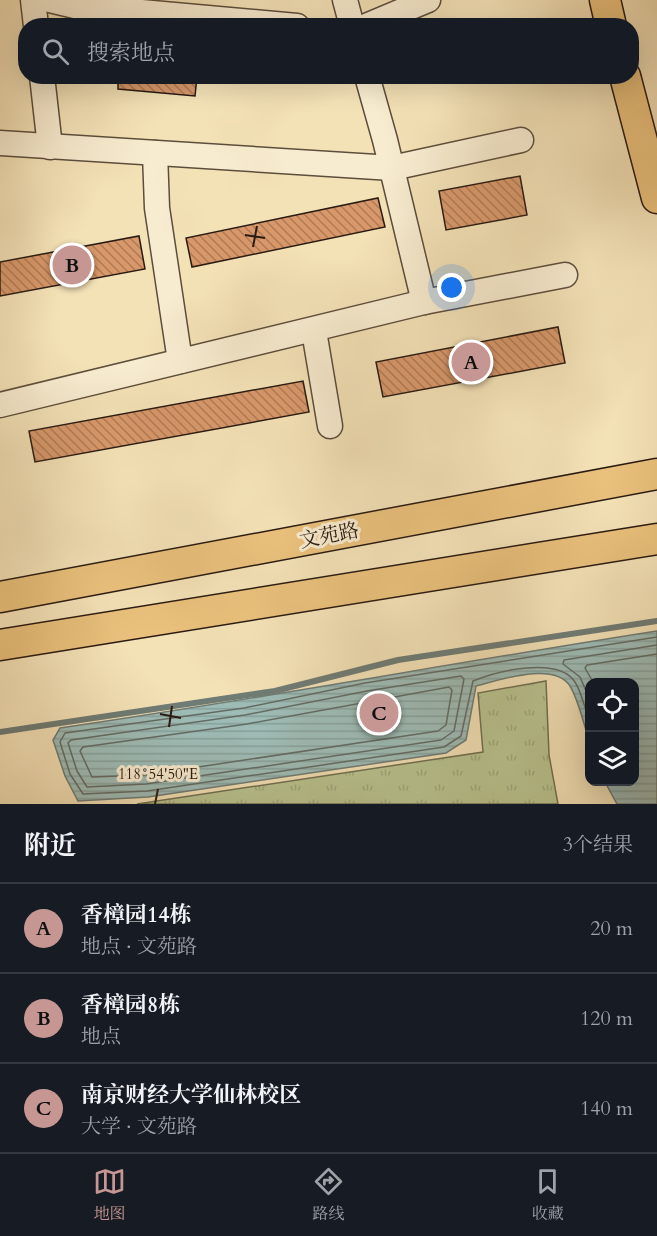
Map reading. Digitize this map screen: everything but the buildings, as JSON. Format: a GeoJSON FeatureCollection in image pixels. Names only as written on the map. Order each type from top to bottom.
{"type":"FeatureCollection","features":[{"type":"Feature","properties":{"kind":"main road"},"geometry":{"type":"LineString","coordinates":[[605,0],[609,18]]}},
{"type":"Feature","properties":{"kind":"main road"},"geometry":{"type":"LineString","coordinates":[[627,84],[657,198]]}},
{"type":"Feature","properties":{"kind":"main road","name":"文苑路"},"geometry":{"type":"LineString","coordinates":[[0,596],[657,474]]}},
{"type":"Feature","properties":{"kind":"main road"},"geometry":{"type":"LineString","coordinates":[[0,645],[657,539]]}},
{"type":"Feature","properties":{"kind":"street"},"geometry":{"type":"LineString","coordinates":[[33,0],[35,18]]}},
{"type":"Feature","properties":{"kind":"street"},"geometry":{"type":"LineString","coordinates":[[50,0],[75,6],[107,4],[228,18]]}},
{"type":"Feature","properties":{"kind":"street"},"geometry":{"type":"LineString","coordinates":[[345,0],[350,18]]}},
{"type":"Feature","properties":{"kind":"street"},"geometry":{"type":"LineString","coordinates":[[385,18],[428,0]]}},
{"type":"Feature","properties":{"kind":"street"},"geometry":{"type":"LineString","coordinates":[[43,84],[50,147]]}},
{"type":"Feature","properties":{"kind":"street"},"geometry":{"type":"LineString","coordinates":[[369,84],[424,302]]}},
{"type":"Feature","properties":{"kind":"street"},"geometry":{"type":"LineString","coordinates":[[0,143],[392,168],[521,140]]}},
{"type":"Feature","properties":{"kind":"street"},"geometry":{"type":"LineString","coordinates":[[155,153],[157,208],[180,361]]}},
{"type":"Feature","properties":{"kind":"street"},"geometry":{"type":"LineString","coordinates":[[0,405],[314,331],[424,302],[565,275]]}},
{"type":"Feature","properties":{"kind":"street"},"geometry":{"type":"LineString","coordinates":[[314,331],[330,426]]}},
{"type":"Feature","properties":{"kind":"green space"},"geometry":{"type":"Polygon","coordinates":[[[546,681],[549,755],[558,804],[137,804],[483,752],[478,693],[546,681]]]}},
{"type":"Feature","properties":{"kind":"water"},"geometry":{"type":"Polygon","coordinates":[[[657,631],[657,804],[617,804],[607,786],[639,786],[639,678],[585,678],[585,727],[570,686],[562,679],[552,675],[526,674],[476,686],[466,740],[446,753],[148,797],[78,801],[65,776],[53,740],[60,728],[657,631]]]}},
{"type":"Feature","properties":{"kind":"waterway"},"geometry":{"type":"LineString","coordinates":[[0,732],[275,691],[398,660],[657,621]]}},
{"type":"Feature","properties":{"kind":"place","name":"香樟园8栋"},"geometry":{"type":"Point","coordinates":[72,265]}},
{"type":"Feature","properties":{"kind":"place","name":"香樟园14栋"},"geometry":{"type":"Point","coordinates":[471,362]}},
{"type":"Feature","properties":{"kind":"place","name":"南京财经大学仙林校区"},"geometry":{"type":"Point","coordinates":[379,713]}}]}
